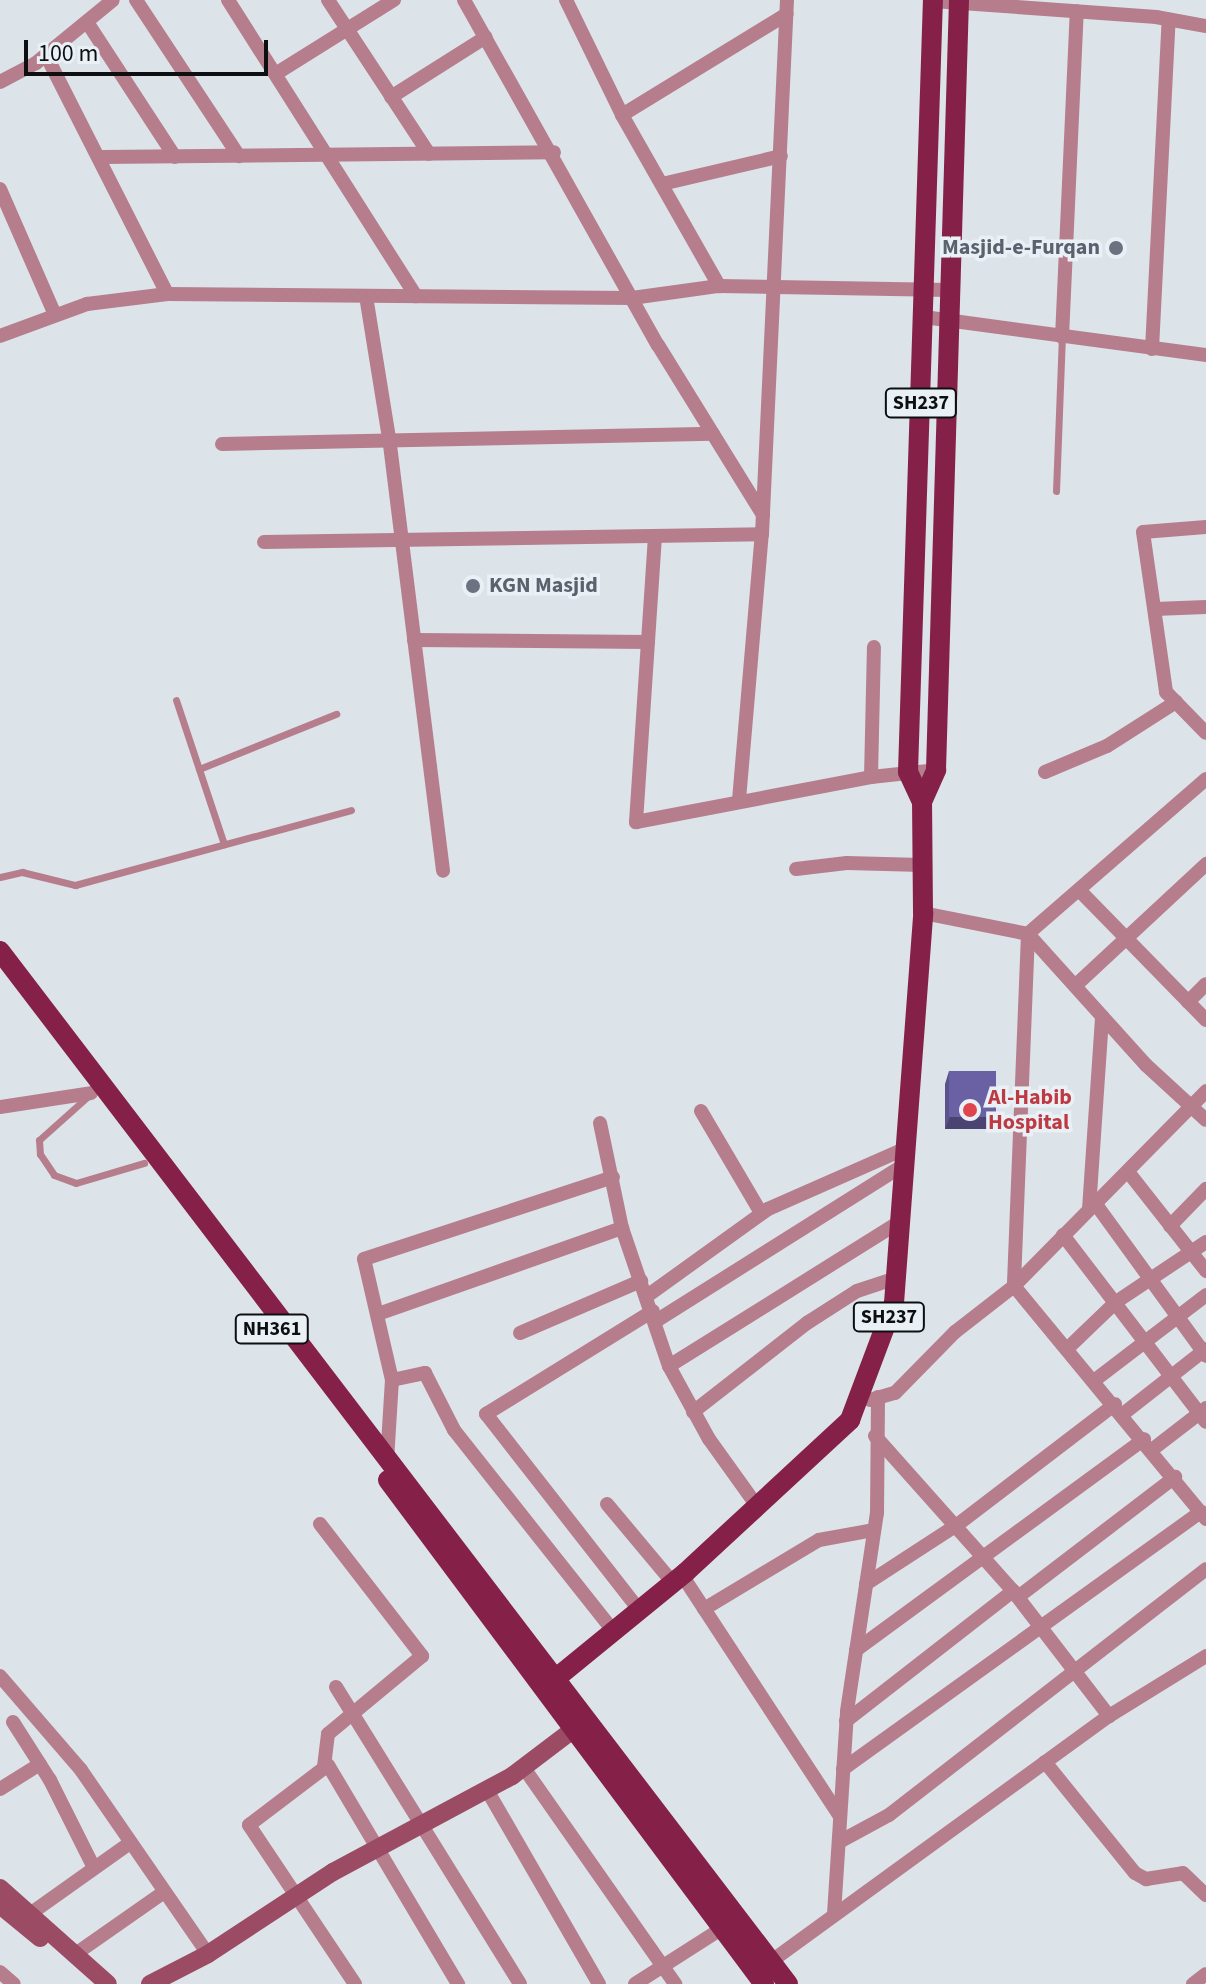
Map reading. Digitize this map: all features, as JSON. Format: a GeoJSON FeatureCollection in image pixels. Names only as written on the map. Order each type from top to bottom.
{"type":"FeatureCollection","features":[{"type":"Feature","properties":{"kind":"main road","name":"SH237"},"geometry":{"type":"LineString","coordinates":[[922,802],[908,772],[933,0]]}},
{"type":"Feature","properties":{"kind":"main road","name":"SH237"},"geometry":{"type":"LineString","coordinates":[[551,1682],[677,1579],[850,1420],[894,1303],[923,913],[922,802],[936,770],[947,318],[959,1]]}},
{"type":"Feature","properties":{"kind":"main road"},"geometry":{"type":"LineString","coordinates":[[0,951],[387,1467]]}},
{"type":"Feature","properties":{"kind":"main road","name":"NH361"},"geometry":{"type":"LineString","coordinates":[[0,971],[144,1163],[387,1467],[551,1682]]}},
{"type":"Feature","properties":{"kind":"main road"},"geometry":{"type":"LineString","coordinates":[[551,1682],[574,1729],[724,1927],[764,1972],[788,1984]]}},
{"type":"Feature","properties":{"kind":"main road"},"geometry":{"type":"LineString","coordinates":[[551,1682],[764,1972]]}},
{"type":"Feature","properties":{"kind":"main road"},"geometry":{"type":"LineString","coordinates":[[150,1984],[208,1954],[297,1896],[524,1768],[574,1729]]}},
{"type":"Feature","properties":{"kind":"main road"},"geometry":{"type":"LineString","coordinates":[[0,1888],[108,1984]]}},
{"type":"Feature","properties":{"kind":"main road"},"geometry":{"type":"LineString","coordinates":[[0,1905],[94,1984]]}},
{"type":"Feature","properties":{"kind":"street"},"geometry":{"type":"LineString","coordinates":[[0,82],[46,55],[113,0]]}},
{"type":"Feature","properties":{"kind":"street"},"geometry":{"type":"LineString","coordinates":[[136,0],[239,156]]}},
{"type":"Feature","properties":{"kind":"street"},"geometry":{"type":"LineString","coordinates":[[228,0],[416,296]]}},
{"type":"Feature","properties":{"kind":"street"},"geometry":{"type":"LineString","coordinates":[[328,0],[429,154]]}},
{"type":"Feature","properties":{"kind":"street"},"geometry":{"type":"LineString","coordinates":[[277,73],[394,0]]}},
{"type":"Feature","properties":{"kind":"street"},"geometry":{"type":"LineString","coordinates":[[464,0],[554,152],[632,298],[763,516]]}},
{"type":"Feature","properties":{"kind":"street"},"geometry":{"type":"LineString","coordinates":[[567,0],[622,115],[719,286]]}},
{"type":"Feature","properties":{"kind":"street"},"geometry":{"type":"LineString","coordinates":[[933,0],[1077,11],[1113,7],[1206,26]]}},
{"type":"Feature","properties":{"kind":"street"},"geometry":{"type":"LineString","coordinates":[[622,115],[787,7]]}},
{"type":"Feature","properties":{"kind":"street"},"geometry":{"type":"LineString","coordinates":[[739,800],[762,534],[777,287],[787,7]]}},
{"type":"Feature","properties":{"kind":"street"},"geometry":{"type":"LineString","coordinates":[[1062,337],[1077,11]]}},
{"type":"Feature","properties":{"kind":"street"},"geometry":{"type":"LineString","coordinates":[[1152,349],[1169,19]]}},
{"type":"Feature","properties":{"kind":"street"},"geometry":{"type":"LineString","coordinates":[[87,22],[175,157]]}},
{"type":"Feature","properties":{"kind":"street"},"geometry":{"type":"LineString","coordinates":[[391,97],[486,37]]}},
{"type":"Feature","properties":{"kind":"street"},"geometry":{"type":"LineString","coordinates":[[46,55],[102,157],[167,294]]}},
{"type":"Feature","properties":{"kind":"street"},"geometry":{"type":"LineString","coordinates":[[102,157],[554,152]]}},
{"type":"Feature","properties":{"kind":"street"},"geometry":{"type":"LineString","coordinates":[[662,184],[781,156]]}},
{"type":"Feature","properties":{"kind":"street"},"geometry":{"type":"LineString","coordinates":[[0,189],[55,315]]}},
{"type":"Feature","properties":{"kind":"street"},"geometry":{"type":"LineString","coordinates":[[0,336],[106,300],[167,294],[632,298],[719,286],[948,290]]}},
{"type":"Feature","properties":{"kind":"street"},"geometry":{"type":"LineString","coordinates":[[366,296],[390,445],[443,871]]}},
{"type":"Feature","properties":{"kind":"street"},"geometry":{"type":"LineString","coordinates":[[924,317],[1206,355]]}},
{"type":"Feature","properties":{"kind":"street"},"geometry":{"type":"LineString","coordinates":[[222,444],[390,445],[713,434]]}},
{"type":"Feature","properties":{"kind":"street"},"geometry":{"type":"LineString","coordinates":[[1206,527],[1143,532],[1166,692],[1206,733]]}},
{"type":"Feature","properties":{"kind":"street"},"geometry":{"type":"LineString","coordinates":[[264,542],[401,537],[762,534]]}},
{"type":"Feature","properties":{"kind":"street"},"geometry":{"type":"LineString","coordinates":[[655,536],[636,822],[871,777],[936,770]]}},
{"type":"Feature","properties":{"kind":"street"},"geometry":{"type":"LineString","coordinates":[[1155,609],[1206,607]]}},
{"type":"Feature","properties":{"kind":"street"},"geometry":{"type":"LineString","coordinates":[[414,640],[648,642]]}},
{"type":"Feature","properties":{"kind":"street"},"geometry":{"type":"LineString","coordinates":[[871,777],[874,647]]}},
{"type":"Feature","properties":{"kind":"street"},"geometry":{"type":"LineString","coordinates":[[1045,772],[1107,746],[1176,702]]}},
{"type":"Feature","properties":{"kind":"street"},"geometry":{"type":"LineString","coordinates":[[843,1769],[1204,1516],[1149,1444],[1014,1286],[1028,934],[1081,892],[1206,779]]}},
{"type":"Feature","properties":{"kind":"street"},"geometry":{"type":"LineString","coordinates":[[796,869],[847,863],[922,865]]}},
{"type":"Feature","properties":{"kind":"street"},"geometry":{"type":"LineString","coordinates":[[1076,985],[1206,864]]}},
{"type":"Feature","properties":{"kind":"street"},"geometry":{"type":"LineString","coordinates":[[1081,892],[1206,1020]]}},
{"type":"Feature","properties":{"kind":"street"},"geometry":{"type":"LineString","coordinates":[[923,913],[1028,934],[1102,1016],[1206,1120]]}},
{"type":"Feature","properties":{"kind":"street"},"geometry":{"type":"LineString","coordinates":[[1188,1002],[1206,984]]}},
{"type":"Feature","properties":{"kind":"street"},"geometry":{"type":"LineString","coordinates":[[866,1584],[957,1525],[1119,1409],[1205,1352],[1155,1279],[1092,1206],[1102,1016]]}},
{"type":"Feature","properties":{"kind":"street"},"geometry":{"type":"LineString","coordinates":[[858,1403],[878,1397],[909,1381],[955,1332],[1014,1286],[1129,1173],[1206,1091]]}},
{"type":"Feature","properties":{"kind":"street"},"geometry":{"type":"LineString","coordinates":[[0,1107],[91,1093]]}},
{"type":"Feature","properties":{"kind":"street"},"geometry":{"type":"LineString","coordinates":[[701,1111],[761,1213]]}},
{"type":"Feature","properties":{"kind":"street"},"geometry":{"type":"LineString","coordinates":[[600,1123],[622,1228],[669,1366],[693,1412],[757,1506]]}},
{"type":"Feature","properties":{"kind":"street"},"geometry":{"type":"LineString","coordinates":[[647,1296],[761,1213],[906,1156]]}},
{"type":"Feature","properties":{"kind":"street"},"geometry":{"type":"LineString","coordinates":[[640,1611],[486,1414],[654,1316],[906,1156]]}},
{"type":"Feature","properties":{"kind":"street"},"geometry":{"type":"LineString","coordinates":[[1129,1173],[1206,1271]]}},
{"type":"Feature","properties":{"kind":"street"},"geometry":{"type":"LineString","coordinates":[[387,1467],[392,1380],[364,1259],[613,1177]]}},
{"type":"Feature","properties":{"kind":"street"},"geometry":{"type":"LineString","coordinates":[[1170,1226],[1205,1193]]}},
{"type":"Feature","properties":{"kind":"street"},"geometry":{"type":"LineString","coordinates":[[669,1366],[901,1221]]}},
{"type":"Feature","properties":{"kind":"street"},"geometry":{"type":"LineString","coordinates":[[378,1314],[622,1228]]}},
{"type":"Feature","properties":{"kind":"street"},"geometry":{"type":"LineString","coordinates":[[856,1650],[1149,1444],[1204,1414],[1063,1235]]}},
{"type":"Feature","properties":{"kind":"street"},"geometry":{"type":"LineString","coordinates":[[1068,1348],[1116,1302],[1155,1279],[1206,1242]]}},
{"type":"Feature","properties":{"kind":"street"},"geometry":{"type":"LineString","coordinates":[[693,1412],[807,1323],[857,1291],[896,1278]]}},
{"type":"Feature","properties":{"kind":"street"},"geometry":{"type":"LineString","coordinates":[[520,1333],[641,1281]]}},
{"type":"Feature","properties":{"kind":"street"},"geometry":{"type":"LineString","coordinates":[[1095,1380],[1206,1295]]}},
{"type":"Feature","properties":{"kind":"street"},"geometry":{"type":"LineString","coordinates":[[392,1380],[425,1373],[454,1430],[614,1632]]}},
{"type":"Feature","properties":{"kind":"street"},"geometry":{"type":"LineString","coordinates":[[834,1914],[846,1721],[874,1530],[878,1397]]}},
{"type":"Feature","properties":{"kind":"street"},"geometry":{"type":"LineString","coordinates":[[875,1436],[986,1558],[1109,1716]]}},
{"type":"Feature","properties":{"kind":"street"},"geometry":{"type":"LineString","coordinates":[[846,1721],[1175,1477]]}},
{"type":"Feature","properties":{"kind":"street"},"geometry":{"type":"LineString","coordinates":[[607,1504],[704,1609],[840,1816]]}},
{"type":"Feature","properties":{"kind":"street"},"geometry":{"type":"LineString","coordinates":[[320,1524],[422,1656],[328,1734],[324,1768]]}},
{"type":"Feature","properties":{"kind":"street"},"geometry":{"type":"LineString","coordinates":[[704,1609],[819,1540],[874,1530]]}},
{"type":"Feature","properties":{"kind":"street"},"geometry":{"type":"LineString","coordinates":[[839,1842],[889,1815],[1206,1569]]}},
{"type":"Feature","properties":{"kind":"street"},"geometry":{"type":"LineString","coordinates":[[764,1972],[834,1914],[1109,1716],[1206,1656]]}},
{"type":"Feature","properties":{"kind":"street"},"geometry":{"type":"LineString","coordinates":[[0,1676],[81,1770],[208,1954]]}},
{"type":"Feature","properties":{"kind":"street"},"geometry":{"type":"LineString","coordinates":[[336,1687],[520,1984]]}},
{"type":"Feature","properties":{"kind":"street"},"geometry":{"type":"LineString","coordinates":[[30,1711],[6,1726],[40,1764],[94,1868]]}},
{"type":"Feature","properties":{"kind":"street"},"geometry":{"type":"LineString","coordinates":[[1045,1762],[1135,1873],[1146,1879],[1183,1873],[1206,1895]]}},
{"type":"Feature","properties":{"kind":"street"},"geometry":{"type":"LineString","coordinates":[[0,1789],[40,1764]]}},
{"type":"Feature","properties":{"kind":"street"},"geometry":{"type":"LineString","coordinates":[[355,1984],[249,1825],[328,1765],[381,1848],[458,1984]]}},
{"type":"Feature","properties":{"kind":"street"},"geometry":{"type":"LineString","coordinates":[[524,1768],[675,1984]]}},
{"type":"Feature","properties":{"kind":"street"},"geometry":{"type":"LineString","coordinates":[[487,1790],[599,1984]]}},
{"type":"Feature","properties":{"kind":"street"},"geometry":{"type":"LineString","coordinates":[[30,1914],[130,1843]]}},
{"type":"Feature","properties":{"kind":"street"},"geometry":{"type":"LineString","coordinates":[[74,1955],[164,1892]]}},
{"type":"Feature","properties":{"kind":"street"},"geometry":{"type":"LineString","coordinates":[[635,1984],[724,1927]]}},
{"type":"Feature","properties":{"kind":"street"},"geometry":{"type":"LineString","coordinates":[[0,1972],[14,1984]]}},
{"type":"Feature","properties":{"kind":"street"},"geometry":{"type":"LineString","coordinates":[[1193,1984],[1206,1974]]}},
{"type":"Feature","properties":{"kind":"lane"},"geometry":{"type":"LineString","coordinates":[[1056,491],[1062,337]]}},
{"type":"Feature","properties":{"kind":"lane"},"geometry":{"type":"LineString","coordinates":[[176,700],[224,844]]}},
{"type":"Feature","properties":{"kind":"lane"},"geometry":{"type":"LineString","coordinates":[[199,769],[336,714]]}},
{"type":"Feature","properties":{"kind":"lane"},"geometry":{"type":"LineString","coordinates":[[0,877],[22,872],[75,885],[351,810]]}},
{"type":"Feature","properties":{"kind":"lane"},"geometry":{"type":"LineString","coordinates":[[91,1093],[39,1140],[40,1154],[54,1175],[76,1183],[144,1163]]}},
{"type":"Feature","properties":{"kind":"building"},"geometry":{"type":"Polygon","coordinates":[[[949,1071],[996,1071],[996,1117],[949,1117],[949,1071]]]}},
{"type":"Feature","properties":{"kind":"place","name":"Masjid-e-Furqan"},"geometry":{"type":"Point","coordinates":[1116,248]}},
{"type":"Feature","properties":{"kind":"place","name":"KGN Masjid"},"geometry":{"type":"Point","coordinates":[473,586]}},
{"type":"Feature","properties":{"kind":"place","name":"Al-Habib Hospital"},"geometry":{"type":"Point","coordinates":[970,1110]}}]}
